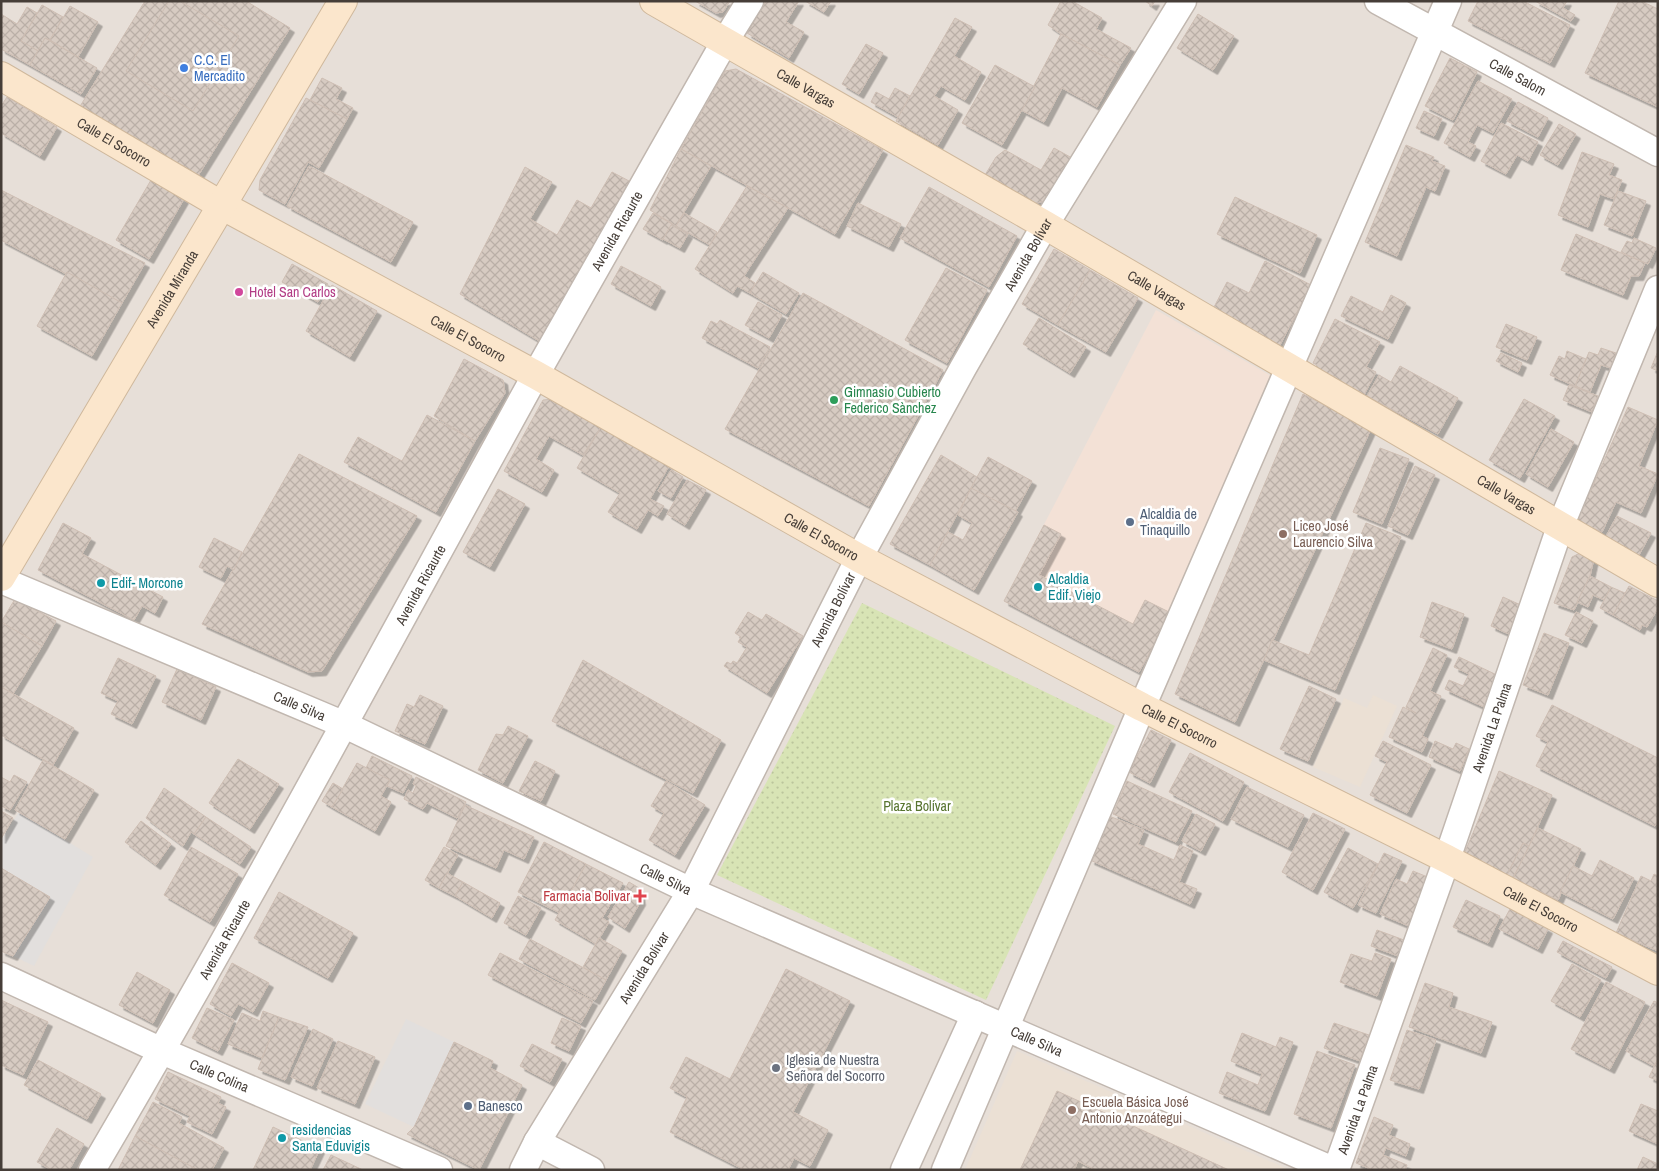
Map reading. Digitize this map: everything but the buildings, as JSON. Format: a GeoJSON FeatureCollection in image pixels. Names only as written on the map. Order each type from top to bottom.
{"type":"FeatureCollection","features":[{"type":"Feature","properties":{"kind":"street","name":"Avenida Miranda"},"geometry":{"type":"LineString","coordinates":[[1,578],[343,1]]}},
{"type":"Feature","properties":{"kind":"street","name":"Calle Vargas"},"geometry":{"type":"LineString","coordinates":[[654,1],[1290,368],[1658,584]]}},
{"type":"Feature","properties":{"kind":"street","name":"Avenida Ricaurte"},"geometry":{"type":"LineString","coordinates":[[92,1170],[162,1051],[345,725],[536,375],[724,43],[750,1]]}},
{"type":"Feature","properties":{"kind":"street","name":"Avenida Bolívar"},"geometry":{"type":"LineString","coordinates":[[523,1170],[537,1142],[691,891],[858,558],[963,368],[1045,226],[1184,1]]}},
{"type":"Feature","properties":{"kind":"street","name":"Calle Salom"},"geometry":{"type":"LineString","coordinates":[[1378,1],[1433,33],[1658,153]]}},
{"type":"Feature","properties":{"kind":"street"},"geometry":{"type":"LineString","coordinates":[[945,1170],[1142,707],[1448,1]]}},
{"type":"Feature","properties":{"kind":"street","name":"Calle El Socorro"},"geometry":{"type":"LineString","coordinates":[[1,76],[221,205],[536,375],[858,558],[1142,707],[1447,859],[1658,971]]}},
{"type":"Feature","properties":{"kind":"street","name":"Avenida La Palma"},"geometry":{"type":"LineString","coordinates":[[1335,1170],[1447,859],[1560,527],[1658,289]]}},
{"type":"Feature","properties":{"kind":"street","name":"Calle Silva"},"geometry":{"type":"LineString","coordinates":[[1,578],[345,725],[691,891],[1335,1170]]}},
{"type":"Feature","properties":{"kind":"street","name":"Calle Colina"},"geometry":{"type":"LineString","coordinates":[[1,976],[162,1051],[440,1170]]}},
{"type":"Feature","properties":{"kind":"street"},"geometry":{"type":"LineString","coordinates":[[904,1170],[975,1014]]}},
{"type":"Feature","properties":{"kind":"street"},"geometry":{"type":"LineString","coordinates":[[537,1142],[591,1170]]}},
{"type":"Feature","properties":{"kind":"shaded area"},"geometry":{"type":"Polygon","coordinates":[[[1,1],[1658,1],[1658,1170],[1,1170],[1,1]]]}},
{"type":"Feature","properties":{"kind":"shaded area"},"geometry":{"type":"Polygon","coordinates":[[[1156,310],[1273,377],[1171,613],[1139,672],[1004,601],[1156,310]]]}},
{"type":"Feature","properties":{"kind":"shaded area"},"geometry":{"type":"Polygon","coordinates":[[[1373,695],[1397,706],[1360,787],[1313,767],[1344,698],[1367,708],[1373,695]]]}},
{"type":"Feature","properties":{"kind":"shaded area"},"geometry":{"type":"Polygon","coordinates":[[[19,812],[93,857],[34,966],[13,956],[50,897],[1,868],[1,840],[19,812]]]}},
{"type":"Feature","properties":{"kind":"shaded area"},"geometry":{"type":"Polygon","coordinates":[[[406,1019],[454,1042],[414,1127],[365,1104],[406,1019]]]}},
{"type":"Feature","properties":{"kind":"shaded area","name":"Escuela Básica José Antonio Anzoátegui"},"geometry":{"type":"Polygon","coordinates":[[[1017,1051],[1290,1170],[965,1170],[1017,1051]]]}},
{"type":"Feature","properties":{"kind":"green space","name":"Plaza Bolívar"},"geometry":{"type":"Polygon","coordinates":[[[862,603],[1115,726],[986,1000],[717,875],[862,603]]]}},
{"type":"Feature","properties":{"kind":"place","name":"C.C. El Mercadito"},"geometry":{"type":"Point","coordinates":[184,68]}},
{"type":"Feature","properties":{"kind":"place","name":"Hotel San Carlos"},"geometry":{"type":"Point","coordinates":[239,292]}},
{"type":"Feature","properties":{"kind":"place","name":"Gimnasio Cubierto Federico Sànchez"},"geometry":{"type":"Point","coordinates":[834,400]}},
{"type":"Feature","properties":{"kind":"place","name":"Alcaldia de Tinaquillo"},"geometry":{"type":"Point","coordinates":[1130,522]}},
{"type":"Feature","properties":{"kind":"place","name":"Liceo José Laurencio Silva"},"geometry":{"type":"Point","coordinates":[1283,534]}},
{"type":"Feature","properties":{"kind":"place","name":"Edif- Morcone"},"geometry":{"type":"Point","coordinates":[101,583]}},
{"type":"Feature","properties":{"kind":"place","name":"Alcaldia Edif. Viejo"},"geometry":{"type":"Point","coordinates":[1038,587]}},
{"type":"Feature","properties":{"kind":"place","name":"Farmacia Bolivar"},"geometry":{"type":"Point","coordinates":[640,896]}},
{"type":"Feature","properties":{"kind":"place","name":"Iglesia de Nuestra Señora del Socorro"},"geometry":{"type":"Point","coordinates":[776,1068]}},
{"type":"Feature","properties":{"kind":"place","name":"Banesco"},"geometry":{"type":"Point","coordinates":[468,1106]}},
{"type":"Feature","properties":{"kind":"place","name":"Escuela Básica José Antonio Anzoátegui"},"geometry":{"type":"Point","coordinates":[1072,1110]}},
{"type":"Feature","properties":{"kind":"place","name":"residencias Santa Eduvigis"},"geometry":{"type":"Point","coordinates":[282,1138]}}]}
